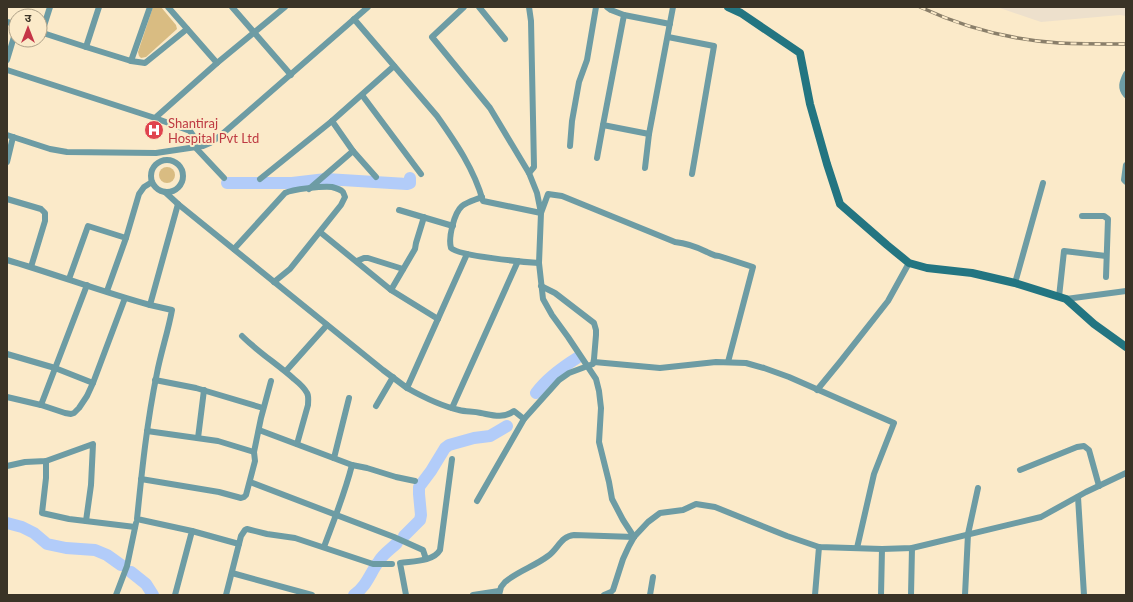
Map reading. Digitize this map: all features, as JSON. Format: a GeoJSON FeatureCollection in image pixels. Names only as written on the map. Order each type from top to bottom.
{"type":"FeatureCollection","features":[{"type":"Feature","properties":{"kind":"street"},"geometry":{"type":"LineString","coordinates":[[86,47],[99,7]]}},
{"type":"Feature","properties":{"kind":"street"},"geometry":{"type":"LineString","coordinates":[[131,61],[150,7]]}},
{"type":"Feature","properties":{"kind":"street"},"geometry":{"type":"LineString","coordinates":[[168,7],[217,63]]}},
{"type":"Feature","properties":{"kind":"street"},"geometry":{"type":"LineString","coordinates":[[232,7],[291,75]]}},
{"type":"Feature","properties":{"kind":"street"},"geometry":{"type":"LineString","coordinates":[[155,118],[217,63],[285,7]]}},
{"type":"Feature","properties":{"kind":"street"},"geometry":{"type":"LineString","coordinates":[[7,162],[10,136],[59,151],[156,153],[197,147],[210,143],[291,75],[368,7]]}},
{"type":"Feature","properties":{"kind":"street"},"geometry":{"type":"LineString","coordinates":[[464,7],[432,37],[490,108],[529,173],[537,193],[541,213],[539,263],[544,304],[596,379],[601,408],[599,442],[612,499],[634,537]]}},
{"type":"Feature","properties":{"kind":"street"},"geometry":{"type":"LineString","coordinates":[[479,7],[505,39]]}},
{"type":"Feature","properties":{"kind":"street"},"geometry":{"type":"LineString","coordinates":[[529,173],[534,167],[530,7]]}},
{"type":"Feature","properties":{"kind":"street"},"geometry":{"type":"LineString","coordinates":[[570,146],[572,120],[579,82],[587,60],[596,7]]}},
{"type":"Feature","properties":{"kind":"street"},"geometry":{"type":"LineString","coordinates":[[607,7],[624,15],[670,24]]}},
{"type":"Feature","properties":{"kind":"street"},"geometry":{"type":"LineString","coordinates":[[645,168],[673,7]]}},
{"type":"Feature","properties":{"kind":"street"},"geometry":{"type":"LineString","coordinates":[[728,7],[741,13],[800,53],[810,104],[840,204],[887,245],[909,263],[927,268],[972,273],[1015,283],[1062,298],[1126,347]]}},
{"type":"Feature","properties":{"kind":"street"},"geometry":{"type":"LineString","coordinates":[[598,158],[624,15]]}},
{"type":"Feature","properties":{"kind":"street"},"geometry":{"type":"LineString","coordinates":[[354,19],[437,116],[472,170],[480,188],[483,201],[541,213]]}},
{"type":"Feature","properties":{"kind":"street"},"geometry":{"type":"LineString","coordinates":[[48,34],[143,64],[148,62],[187,29]]}},
{"type":"Feature","properties":{"kind":"street"},"geometry":{"type":"LineString","coordinates":[[668,37],[714,46],[692,174]]}},
{"type":"Feature","properties":{"kind":"street"},"geometry":{"type":"LineString","coordinates":[[7,60],[11,48]]}},
{"type":"Feature","properties":{"kind":"street"},"geometry":{"type":"LineString","coordinates":[[260,179],[362,95],[394,66]]}},
{"type":"Feature","properties":{"kind":"street"},"geometry":{"type":"LineString","coordinates":[[7,70],[155,118],[190,131],[194,137],[197,147],[224,178]]}},
{"type":"Feature","properties":{"kind":"street"},"geometry":{"type":"LineString","coordinates":[[1126,74],[1122,84],[1123,92],[1126,96]]}},
{"type":"Feature","properties":{"kind":"street"},"geometry":{"type":"LineString","coordinates":[[362,95],[421,174]]}},
{"type":"Feature","properties":{"kind":"street"},"geometry":{"type":"LineString","coordinates":[[332,120],[353,151],[376,177]]}},
{"type":"Feature","properties":{"kind":"street"},"geometry":{"type":"LineString","coordinates":[[603,125],[650,134]]}},
{"type":"Feature","properties":{"kind":"street"},"geometry":{"type":"LineString","coordinates":[[310,189],[353,151]]}},
{"type":"Feature","properties":{"kind":"street"},"geometry":{"type":"LineString","coordinates":[[156,153],[160,161]]}},
{"type":"Feature","properties":{"kind":"street"},"geometry":{"type":"LineString","coordinates":[[171,160],[176,162],[183,170],[183,181],[176,190],[171,192],[157,189],[152,182],[152,169],[160,161],[171,160]]}},
{"type":"Feature","properties":{"kind":"street"},"geometry":{"type":"LineString","coordinates":[[1126,165],[1124,180],[1126,182]]}},
{"type":"Feature","properties":{"kind":"street"},"geometry":{"type":"LineString","coordinates":[[107,292],[126,238],[139,194],[144,187],[152,182]]}},
{"type":"Feature","properties":{"kind":"street"},"geometry":{"type":"LineString","coordinates":[[1015,283],[1043,183]]}},
{"type":"Feature","properties":{"kind":"street"},"geometry":{"type":"LineString","coordinates":[[234,249],[285,193],[292,190],[310,189],[332,188],[341,190],[344,194],[342,203],[290,269],[274,282]]}},
{"type":"Feature","properties":{"kind":"street"},"geometry":{"type":"LineString","coordinates":[[166,192],[178,204],[407,388],[452,408],[498,416],[514,411],[524,419]]}},
{"type":"Feature","properties":{"kind":"street"},"geometry":{"type":"LineString","coordinates":[[541,213],[548,194],[562,196],[675,242],[753,268],[728,362]]}},
{"type":"Feature","properties":{"kind":"street"},"geometry":{"type":"LineString","coordinates":[[482,197],[461,207],[456,214],[450,241],[451,248],[458,252],[467,254],[539,263]]}},
{"type":"Feature","properties":{"kind":"street"},"geometry":{"type":"LineString","coordinates":[[7,198],[41,209],[45,213],[45,221],[31,267]]}},
{"type":"Feature","properties":{"kind":"street"},"geometry":{"type":"LineString","coordinates":[[150,304],[178,204]]}},
{"type":"Feature","properties":{"kind":"street"},"geometry":{"type":"LineString","coordinates":[[399,210],[453,226]]}},
{"type":"Feature","properties":{"kind":"street"},"geometry":{"type":"LineString","coordinates":[[1082,216],[1104,216],[1108,219],[1106,277]]}},
{"type":"Feature","properties":{"kind":"street"},"geometry":{"type":"LineString","coordinates":[[392,290],[415,249],[424,217]]}},
{"type":"Feature","properties":{"kind":"street"},"geometry":{"type":"LineString","coordinates":[[69,279],[88,226],[126,238]]}},
{"type":"Feature","properties":{"kind":"street"},"geometry":{"type":"LineString","coordinates":[[320,232],[392,290],[438,319]]}},
{"type":"Feature","properties":{"kind":"street"},"geometry":{"type":"LineString","coordinates":[[1062,298],[1064,251],[1106,256]]}},
{"type":"Feature","properties":{"kind":"street"},"geometry":{"type":"LineString","coordinates":[[407,388],[467,254]]}},
{"type":"Feature","properties":{"kind":"street"},"geometry":{"type":"LineString","coordinates":[[357,261],[368,258],[404,269]]}},
{"type":"Feature","properties":{"kind":"street"},"geometry":{"type":"LineString","coordinates":[[7,260],[125,298],[172,310],[169,328],[155,380],[147,431],[137,519],[127,566],[116,595]]}},
{"type":"Feature","properties":{"kind":"street"},"geometry":{"type":"LineString","coordinates":[[452,408],[518,261]]}},
{"type":"Feature","properties":{"kind":"street"},"geometry":{"type":"LineString","coordinates":[[817,390],[888,300],[909,263]]}},
{"type":"Feature","properties":{"kind":"street"},"geometry":{"type":"LineString","coordinates":[[41,405],[87,285]]}},
{"type":"Feature","properties":{"kind":"street"},"geometry":{"type":"LineString","coordinates":[[541,286],[555,293],[594,323],[596,330],[594,362]]}},
{"type":"Feature","properties":{"kind":"street"},"geometry":{"type":"LineString","coordinates":[[1062,298],[1126,290]]}},
{"type":"Feature","properties":{"kind":"street"},"geometry":{"type":"LineString","coordinates":[[7,397],[41,405],[65,413],[74,413],[87,396],[93,383],[125,298]]}},
{"type":"Feature","properties":{"kind":"street"},"geometry":{"type":"LineString","coordinates":[[286,371],[327,325]]}},
{"type":"Feature","properties":{"kind":"street"},"geometry":{"type":"LineString","coordinates":[[242,336],[250,345],[286,371],[307,392],[308,405],[296,444]]}},
{"type":"Feature","properties":{"kind":"street"},"geometry":{"type":"LineString","coordinates":[[7,355],[55,368],[93,383]]}},
{"type":"Feature","properties":{"kind":"street"},"geometry":{"type":"LineString","coordinates":[[477,501],[524,419],[558,380],[569,373],[588,367],[594,362],[660,368],[707,363],[746,363],[764,368],[894,423],[874,474],[857,548]]}},
{"type":"Feature","properties":{"kind":"street"},"geometry":{"type":"LineString","coordinates":[[376,406],[393,377]]}},
{"type":"Feature","properties":{"kind":"street"},"geometry":{"type":"LineString","coordinates":[[155,380],[204,390],[264,408]]}},
{"type":"Feature","properties":{"kind":"street"},"geometry":{"type":"LineString","coordinates":[[141,479],[219,492],[241,498],[246,496],[255,461],[254,452],[271,381]]}},
{"type":"Feature","properties":{"kind":"street"},"geometry":{"type":"LineString","coordinates":[[198,438],[204,390]]}},
{"type":"Feature","properties":{"kind":"street"},"geometry":{"type":"LineString","coordinates":[[334,458],[349,398]]}},
{"type":"Feature","properties":{"kind":"street"},"geometry":{"type":"LineString","coordinates":[[259,430],[352,464],[415,481]]}},
{"type":"Feature","properties":{"kind":"street"},"geometry":{"type":"LineString","coordinates":[[147,431],[227,443],[254,452]]}},
{"type":"Feature","properties":{"kind":"street"},"geometry":{"type":"LineString","coordinates":[[7,466],[25,462],[46,461],[93,444],[92,476],[86,521]]}},
{"type":"Feature","properties":{"kind":"street"},"geometry":{"type":"LineString","coordinates":[[1020,470],[1077,447],[1084,446],[1089,450],[1099,486]]}},
{"type":"Feature","properties":{"kind":"street"},"geometry":{"type":"LineString","coordinates":[[406,595],[400,563],[426,559],[436,555],[440,550],[452,459]]}},
{"type":"Feature","properties":{"kind":"street"},"geometry":{"type":"LineString","coordinates":[[46,461],[46,482],[42,513],[65,518],[135,527]]}},
{"type":"Feature","properties":{"kind":"street"},"geometry":{"type":"LineString","coordinates":[[324,547],[347,483],[352,464]]}},
{"type":"Feature","properties":{"kind":"street"},"geometry":{"type":"LineString","coordinates":[[604,595],[613,590],[623,559],[634,537],[648,522],[660,513],[683,510],[696,504],[714,507],[819,547],[882,549],[912,548],[1041,517],[1126,473]]}},
{"type":"Feature","properties":{"kind":"street"},"geometry":{"type":"LineString","coordinates":[[250,482],[394,537],[421,549],[424,552],[426,559]]}},
{"type":"Feature","properties":{"kind":"street"},"geometry":{"type":"LineString","coordinates":[[965,595],[968,534],[978,488]]}},
{"type":"Feature","properties":{"kind":"street"},"geometry":{"type":"LineString","coordinates":[[1078,497],[1084,595]]}},
{"type":"Feature","properties":{"kind":"street"},"geometry":{"type":"LineString","coordinates":[[137,519],[192,530],[239,544]]}},
{"type":"Feature","properties":{"kind":"street"},"geometry":{"type":"LineString","coordinates":[[226,595],[239,544],[243,532],[247,529],[267,534],[290,536],[373,564],[392,564]]}},
{"type":"Feature","properties":{"kind":"street"},"geometry":{"type":"LineString","coordinates":[[175,595],[192,530]]}},
{"type":"Feature","properties":{"kind":"street"},"geometry":{"type":"LineString","coordinates":[[474,595],[499,593],[503,584],[507,580],[550,556],[563,539],[567,537],[574,535],[634,537]]}},
{"type":"Feature","properties":{"kind":"street"},"geometry":{"type":"LineString","coordinates":[[815,595],[819,547]]}},
{"type":"Feature","properties":{"kind":"street"},"geometry":{"type":"LineString","coordinates":[[911,595],[912,548]]}},
{"type":"Feature","properties":{"kind":"street"},"geometry":{"type":"LineString","coordinates":[[881,595],[882,549]]}},
{"type":"Feature","properties":{"kind":"street"},"geometry":{"type":"LineString","coordinates":[[232,573],[312,595]]}},
{"type":"Feature","properties":{"kind":"street"},"geometry":{"type":"LineString","coordinates":[[650,595],[653,577]]}},
{"type":"Feature","properties":{"kind":"shaded area"},"geometry":{"type":"Polygon","coordinates":[[[153,7],[161,7],[176,25],[177,29],[146,57],[141,58],[138,52],[153,7]]]}},
{"type":"Feature","properties":{"kind":"shaded area"},"geometry":{"type":"Polygon","coordinates":[[[997,7],[1126,7],[1126,16],[1120,15],[1041,22],[997,7]]]}},
{"type":"Feature","properties":{"kind":"shaded area"},"geometry":{"type":"Polygon","coordinates":[[[164,167],[170,167],[175,172],[173,181],[170,183],[164,183],[159,178],[159,172],[164,167]]]}},
{"type":"Feature","properties":{"kind":"waterway"},"geometry":{"type":"LineString","coordinates":[[227,183],[292,183],[326,179],[407,184],[410,183],[410,178]]}},
{"type":"Feature","properties":{"kind":"waterway"},"geometry":{"type":"LineString","coordinates":[[536,393],[555,374],[577,358]]}},
{"type":"Feature","properties":{"kind":"waterway"},"geometry":{"type":"LineString","coordinates":[[404,536],[420,520],[419,487],[445,448],[449,445],[474,438],[490,436],[507,426]]}},
{"type":"Feature","properties":{"kind":"waterway"},"geometry":{"type":"LineString","coordinates":[[7,523],[22,527],[34,533],[47,544],[66,548],[95,550],[107,555],[121,565]]}},
{"type":"Feature","properties":{"kind":"waterway"},"geometry":{"type":"LineString","coordinates":[[354,595],[365,583],[381,558],[397,543]]}},
{"type":"Feature","properties":{"kind":"waterway"},"geometry":{"type":"LineString","coordinates":[[131,572],[146,584],[153,595]]}},
{"type":"Feature","properties":{"kind":"railway"},"geometry":{"type":"LineString","coordinates":[[920,7],[953,21],[1005,36],[1059,43],[1126,44]]}},
{"type":"Feature","properties":{"kind":"place","name":"Shantiraj Hospital Pvt Ltd"},"geometry":{"type":"Point","coordinates":[154,130]}}]}
